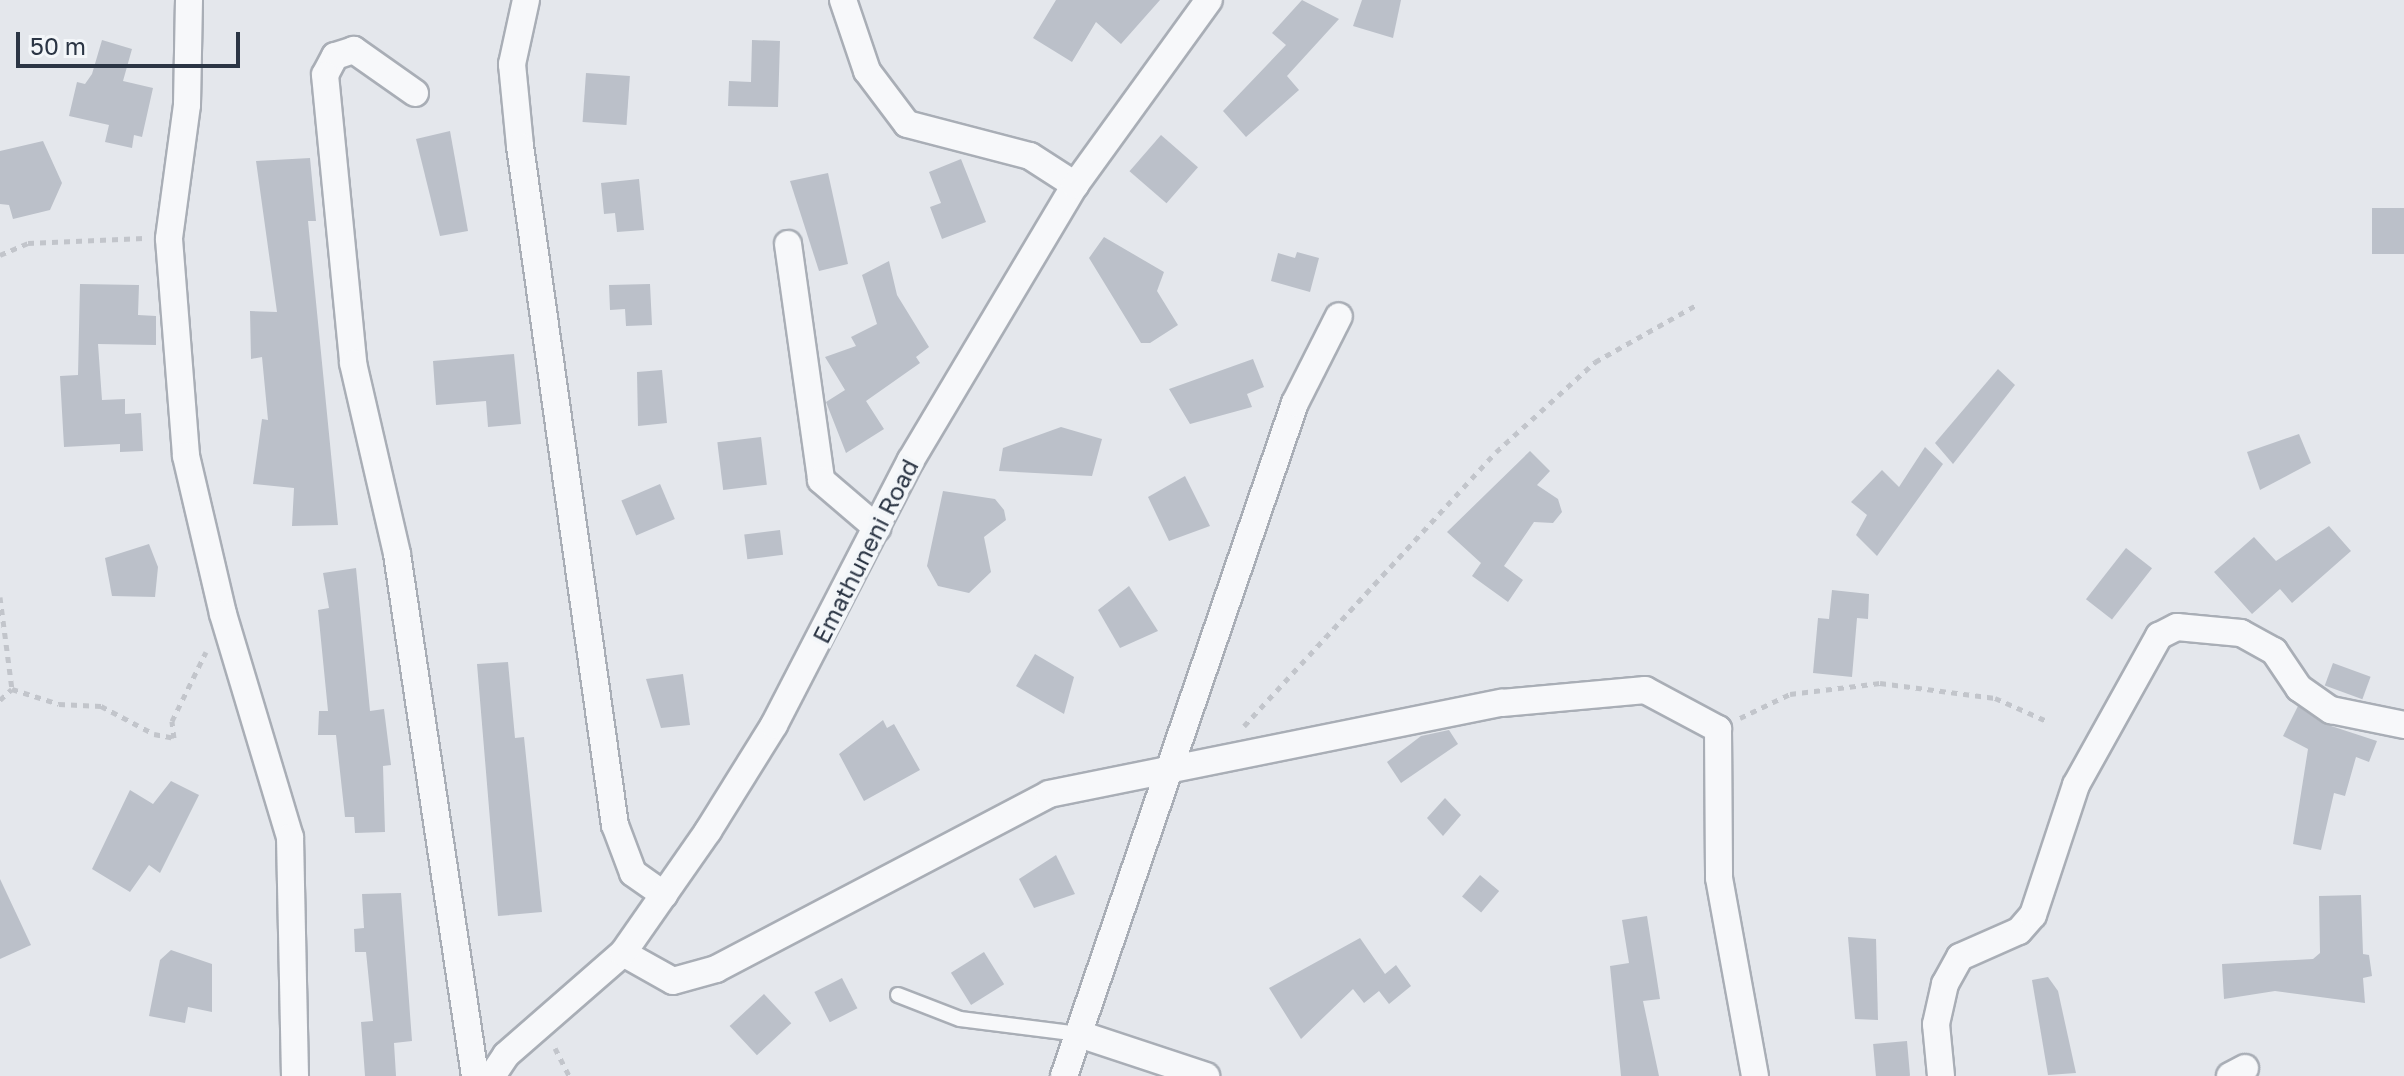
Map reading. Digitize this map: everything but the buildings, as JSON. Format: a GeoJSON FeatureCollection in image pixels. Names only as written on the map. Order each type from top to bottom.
{"type":"FeatureCollection","features":[{"type":"Feature","properties":{"kind":"street"},"geometry":{"type":"LineString","coordinates":[[189,0],[187,105],[169,239],[186,456],[223,614],[290,837],[295,1076]]}},
{"type":"Feature","properties":{"kind":"street"},"geometry":{"type":"LineString","coordinates":[[526,0],[512,64],[520,146],[615,825],[633,873],[664,895]]}},
{"type":"Feature","properties":{"kind":"street"},"geometry":{"type":"LineString","coordinates":[[843,0],[867,71],[907,124],[1030,156],[1075,185]]}},
{"type":"Feature","properties":{"kind":"street","name":"Emathuneni Road"},"geometry":{"type":"LineString","coordinates":[[504,1069],[623,953],[664,895],[774,725],[877,528],[1075,185],[1209,0]]}},
{"type":"Feature","properties":{"kind":"street"},"geometry":{"type":"LineString","coordinates":[[415,93],[354,50],[335,56],[325,75],[353,363],[397,554],[475,1076]]}},
{"type":"Feature","properties":{"kind":"street"},"geometry":{"type":"LineString","coordinates":[[788,244],[821,480],[877,528]]}},
{"type":"Feature","properties":{"kind":"street"},"geometry":{"type":"LineString","coordinates":[[1064,1076],[1164,775],[1295,403],[1339,316]]}},
{"type":"Feature","properties":{"kind":"street"},"geometry":{"type":"LineString","coordinates":[[1941,1076],[1936,1024],[1945,984],[1960,957],[2019,931],[2033,915],[2076,785],[2159,636],[2177,627],[2241,633],[2274,651],[2299,688],[2331,710],[2404,725]]}},
{"type":"Feature","properties":{"kind":"street"},"geometry":{"type":"LineString","coordinates":[[623,953],[673,981],[716,969],[1049,794],[1164,775],[1502,703],[1619,690],[1670,699],[1718,729],[1719,878],[1755,1076]]}},
{"type":"Feature","properties":{"kind":"street"},"geometry":{"type":"LineString","coordinates":[[1079,1034],[1206,1076]]}},
{"type":"Feature","properties":{"kind":"lane"},"geometry":{"type":"LineString","coordinates":[[898,995],[990,1026],[1079,1034]]}},
{"type":"Feature","properties":{"kind":"path"},"geometry":{"type":"LineString","coordinates":[[0,255],[28,243],[169,239]]}},
{"type":"Feature","properties":{"kind":"path"},"geometry":{"type":"LineString","coordinates":[[1236,735],[1496,452],[1595,362],[1698,304]]}},
{"type":"Feature","properties":{"kind":"path"},"geometry":{"type":"LineString","coordinates":[[0,597],[12,689]]}},
{"type":"Feature","properties":{"kind":"path"},"geometry":{"type":"LineString","coordinates":[[12,689],[59,704],[101,706],[174,738],[172,721],[223,614]]}},
{"type":"Feature","properties":{"kind":"path"},"geometry":{"type":"LineString","coordinates":[[1718,729],[1790,694],[1880,683],[1995,698],[2047,721]]}},
{"type":"Feature","properties":{"kind":"path"},"geometry":{"type":"LineString","coordinates":[[0,700],[12,689]]}}]}
